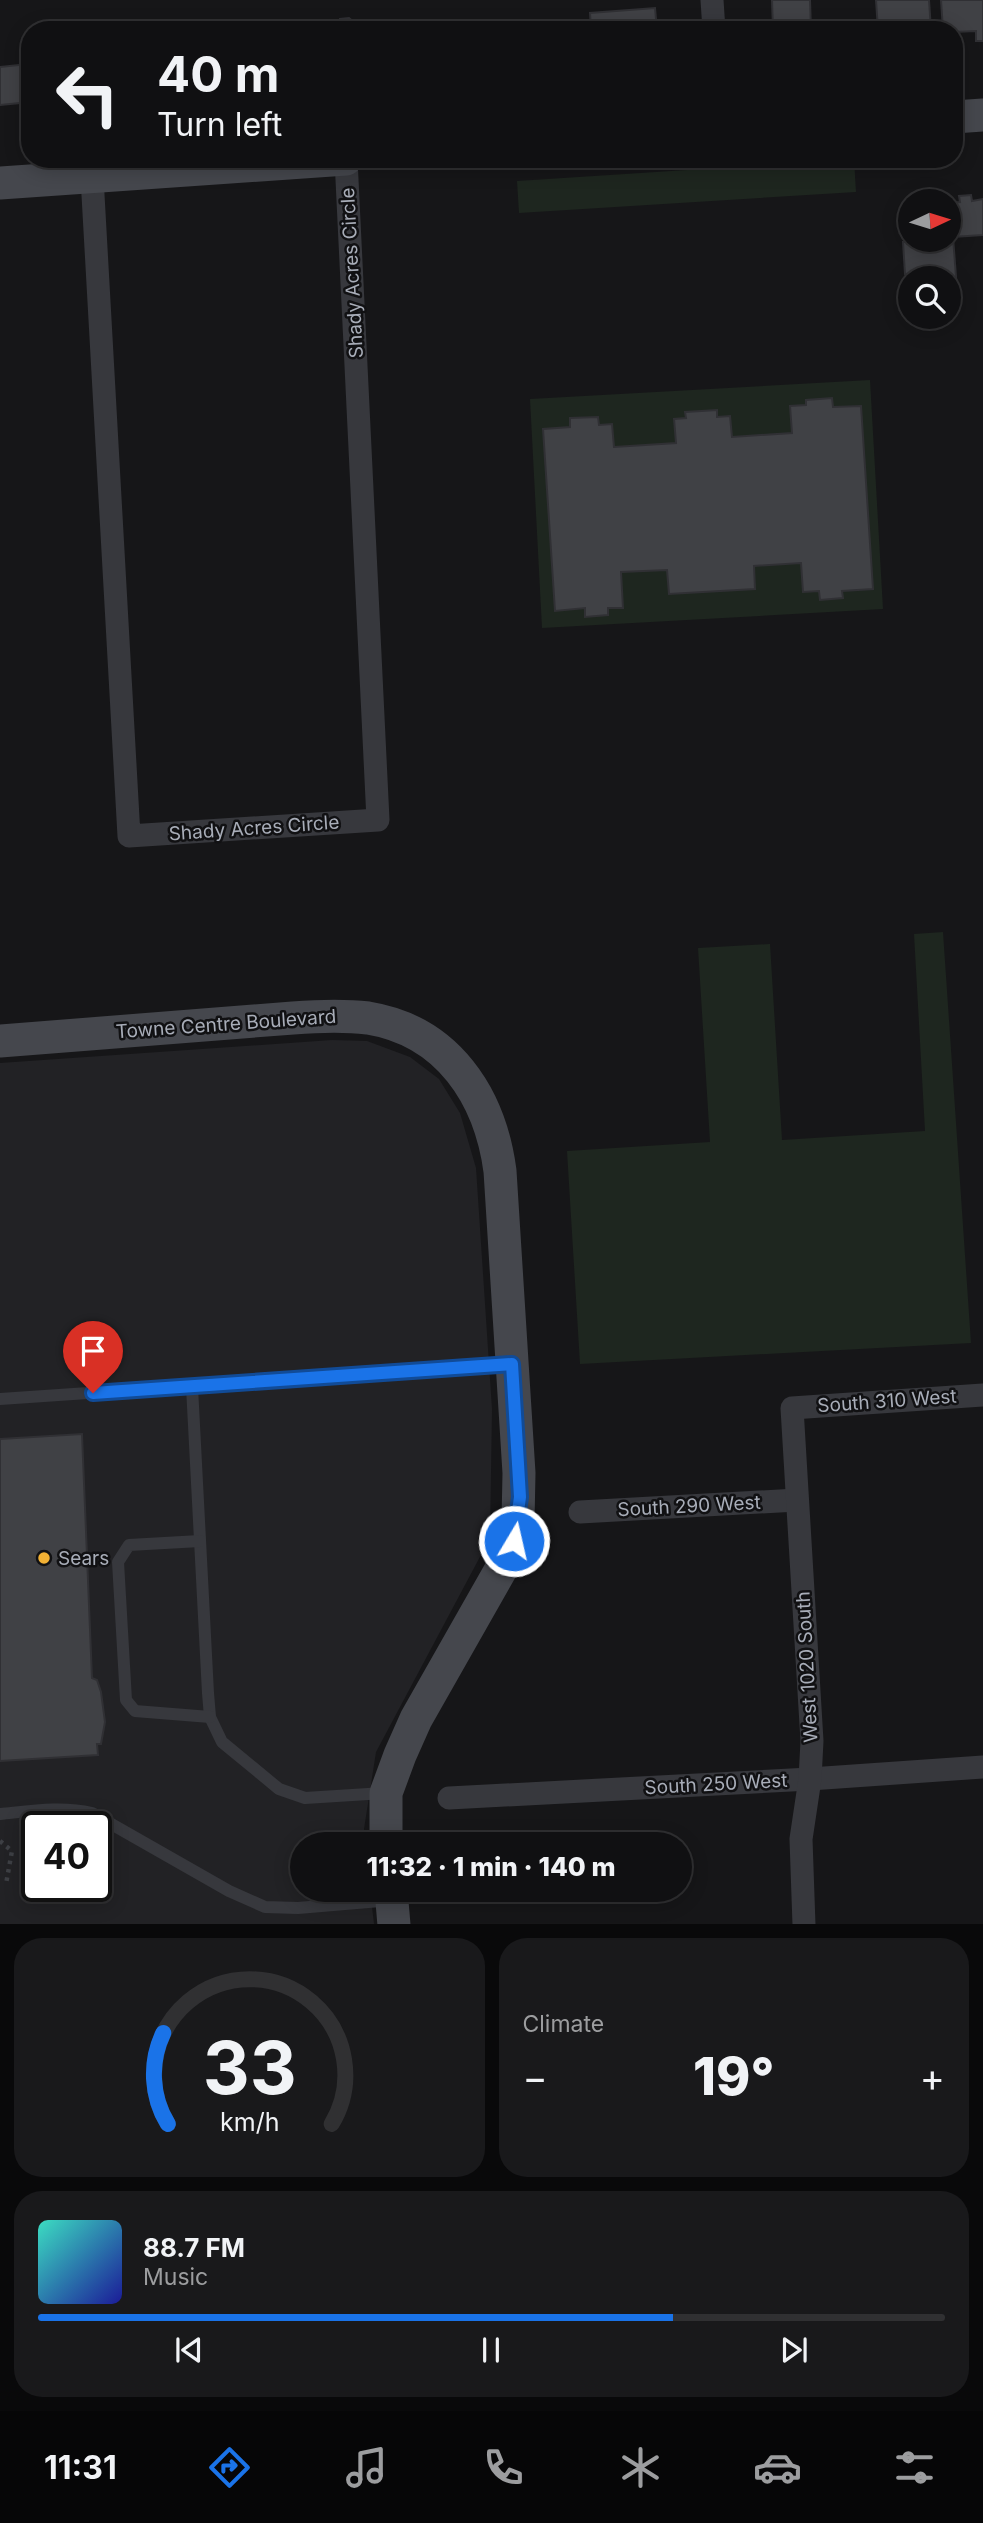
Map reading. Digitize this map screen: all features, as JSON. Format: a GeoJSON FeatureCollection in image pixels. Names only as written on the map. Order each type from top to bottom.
{"type":"FeatureCollection","features":[{"type":"Feature","properties":{"kind":"street"},"geometry":{"type":"LineString","coordinates":[[712,0],[713,21]]}},
{"type":"Feature","properties":{"kind":"street"},"geometry":{"type":"LineString","coordinates":[[963,116],[983,115]]}},
{"type":"Feature","properties":{"kind":"street"},"geometry":{"type":"LineString","coordinates":[[0,183],[219,168]]}},
{"type":"Feature","properties":{"kind":"street","name":"Shady Acres Circle"},"geometry":{"type":"LineString","coordinates":[[92,177],[129,836],[378,820],[346,168]]}},
{"type":"Feature","properties":{"kind":"street","name":"Towne Centre Boulevard"},"geometry":{"type":"LineString","coordinates":[[0,1041],[327,1016],[376,1020],[427,1041],[448,1058],[469,1081],[482,1103],[496,1146],[520,1497],[514,1541],[499,1575],[416,1719],[386,1793],[386,1832]]}},
{"type":"Feature","properties":{"kind":"street","name":"South 310 West"},"geometry":{"type":"LineString","coordinates":[[792,1408],[983,1395]]}},
{"type":"Feature","properties":{"kind":"street","name":"West 1020 South"},"geometry":{"type":"LineString","coordinates":[[792,1408],[811,1728],[810,1779],[801,1839],[804,1924]]}},
{"type":"Feature","properties":{"kind":"street","name":"South 290 West"},"geometry":{"type":"LineString","coordinates":[[580,1511],[797,1500]]}},
{"type":"Feature","properties":{"kind":"street","name":"South 250 West"},"geometry":{"type":"LineString","coordinates":[[449,1798],[983,1767]]}},
{"type":"Feature","properties":{"kind":"lane"},"geometry":{"type":"LineString","coordinates":[[0,1399],[512,1364]]}},
{"type":"Feature","properties":{"kind":"lane"},"geometry":{"type":"LineString","coordinates":[[192,1387],[211,1717],[222,1742],[279,1789],[305,1798],[386,1793]]}},
{"type":"Feature","properties":{"kind":"lane"},"geometry":{"type":"LineString","coordinates":[[200,1541],[129,1545],[118,1562],[126,1700],[135,1710],[211,1717]]}},
{"type":"Feature","properties":{"kind":"lane"},"geometry":{"type":"LineString","coordinates":[[0,1814],[59,1809],[77,1809],[92,1813],[229,1891],[265,1907],[393,1905]]}},
{"type":"Feature","properties":{"kind":"path"},"geometry":{"type":"LineString","coordinates":[[0,1841],[12,1851],[6,1884]]}},
{"type":"Feature","properties":{"kind":"shaded area"},"geometry":{"type":"Polygon","coordinates":[[[716,168],[855,168],[856,192],[519,213],[517,181],[716,168]]]}},
{"type":"Feature","properties":{"kind":"shaded area"},"geometry":{"type":"Polygon","coordinates":[[[870,380],[883,609],[542,628],[530,399],[870,380]]]}},
{"type":"Feature","properties":{"kind":"shaded area"},"geometry":{"type":"Polygon","coordinates":[[[943,932],[971,1343],[580,1364],[567,1151],[710,1142],[698,948],[770,944],[782,1140],[925,1131],[914,934],[943,932]]]}},
{"type":"Feature","properties":{"kind":"shaded area"},"geometry":{"type":"Polygon","coordinates":[[[332,1040],[367,1041],[410,1057],[439,1079],[460,1113],[476,1168],[492,1409],[490,1538],[376,1752],[364,1832],[290,1832],[290,1902],[371,1902],[374,1924],[0,1924],[0,1063],[332,1040]]]}},
{"type":"Feature","properties":{"kind":"building"},"geometry":{"type":"Polygon","coordinates":[[[772,0],[810,0],[811,21],[773,21],[772,0]]]}},
{"type":"Feature","properties":{"kind":"building"},"geometry":{"type":"Polygon","coordinates":[[[876,0],[929,0],[930,21],[877,21],[876,0]]]}},
{"type":"Feature","properties":{"kind":"building"},"geometry":{"type":"Polygon","coordinates":[[[941,0],[983,0],[983,41],[976,41],[976,31],[963,32],[963,21],[942,21],[941,0]]]}},
{"type":"Feature","properties":{"kind":"building"},"geometry":{"type":"Polygon","coordinates":[[[655,8],[656,21],[590,21],[590,13],[655,8]]]}},
{"type":"Feature","properties":{"kind":"building"},"geometry":{"type":"Polygon","coordinates":[[[21,65],[21,103],[0,105],[0,67],[21,65]]]}},
{"type":"Feature","properties":{"kind":"building"},"geometry":{"type":"Polygon","coordinates":[[[971,195],[972,201],[983,199],[983,235],[961,236],[961,196],[971,195]]]}},
{"type":"Feature","properties":{"kind":"building"},"geometry":{"type":"Polygon","coordinates":[[[904,252],[954,252],[955,266],[904,266],[904,252]]]}},
{"type":"Feature","properties":{"kind":"building"},"geometry":{"type":"Polygon","coordinates":[[[832,398],[833,407],[861,406],[873,589],[842,591],[843,598],[820,600],[819,591],[803,592],[801,563],[754,566],[755,589],[669,594],[667,570],[621,572],[623,608],[608,608],[608,615],[585,617],[585,608],[555,611],[543,429],[570,427],[570,418],[598,417],[599,425],[612,424],[614,447],[676,443],[674,419],[686,418],[685,412],[717,410],[717,417],[730,416],[732,437],[792,433],[790,406],[806,405],[806,400],[832,398]]]}},
{"type":"Feature","properties":{"kind":"building","name":"Sears"},"geometry":{"type":"Polygon","coordinates":[[[82,1434],[92,1678],[97,1680],[101,1692],[105,1722],[101,1744],[97,1744],[98,1755],[0,1761],[0,1439],[82,1434]]]}},
{"type":"Feature","properties":{"kind":"place","name":"Sears"},"geometry":{"type":"Point","coordinates":[44,1558]}},
{"type":"Feature","properties":{"kind":"route"},"geometry":{"type":"LineString","coordinates":[[93,1393],[512,1364],[520,1497],[514,1541]]}}]}
